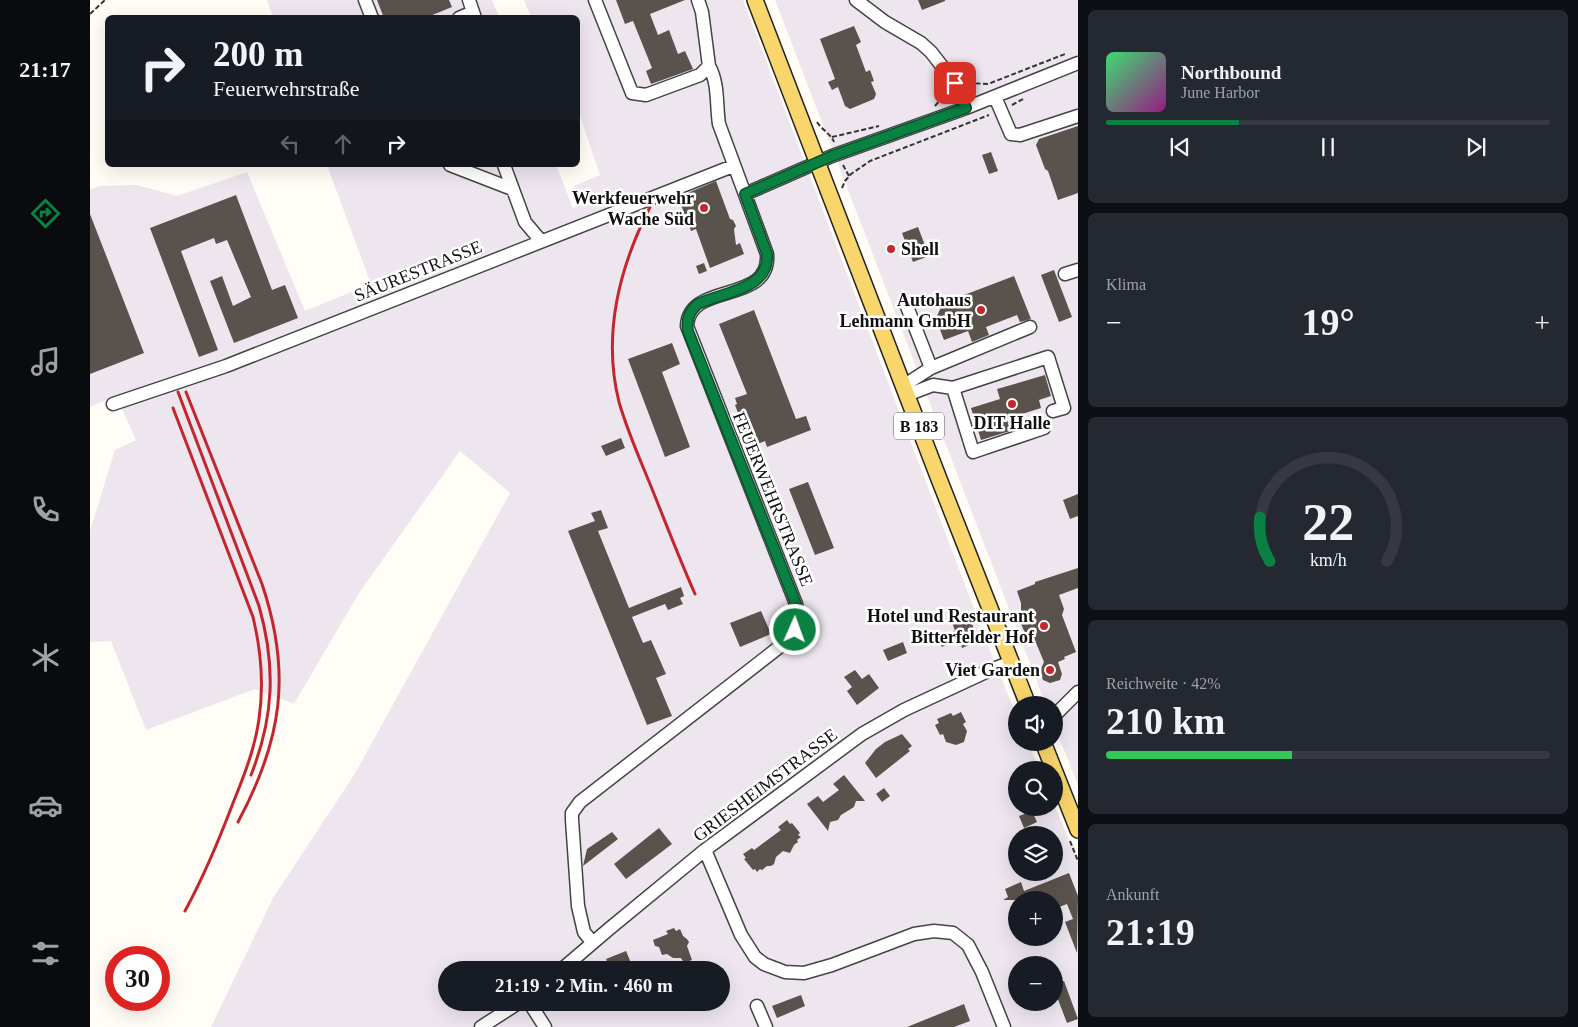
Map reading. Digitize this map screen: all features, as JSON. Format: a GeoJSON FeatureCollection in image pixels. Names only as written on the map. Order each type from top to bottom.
{"type":"FeatureCollection","features":[{"type":"Feature","properties":{"kind":"main road","name":"B 183"},"geometry":{"type":"LineString","coordinates":[[755,0],[1024,696]]}},
{"type":"Feature","properties":{"kind":"main road"},"geometry":{"type":"LineString","coordinates":[[1047,751],[1078,830]]}},
{"type":"Feature","properties":{"kind":"street"},"geometry":{"type":"LineString","coordinates":[[365,0],[371,15]]}},
{"type":"Feature","properties":{"kind":"street"},"geometry":{"type":"LineString","coordinates":[[595,0],[632,93],[646,95],[700,75],[709,66]]}},
{"type":"Feature","properties":{"kind":"street"},"geometry":{"type":"LineString","coordinates":[[698,0],[702,12],[709,66],[713,73],[717,91],[716,107],[719,124],[745,194],[839,153],[994,97],[1074,58]]}},
{"type":"Feature","properties":{"kind":"street"},"geometry":{"type":"LineString","coordinates":[[856,0],[894,28],[921,43],[938,60],[957,87],[966,108]]}},
{"type":"Feature","properties":{"kind":"street"},"geometry":{"type":"LineString","coordinates":[[994,97],[1011,134],[1015,136],[1078,116]]}},
{"type":"Feature","properties":{"kind":"street","name":"SÄURESTRASSE"},"geometry":{"type":"LineString","coordinates":[[113,404],[226,366],[733,166]]}},
{"type":"Feature","properties":{"kind":"street"},"geometry":{"type":"LineString","coordinates":[[455,167],[512,189]]}},
{"type":"Feature","properties":{"kind":"street"},"geometry":{"type":"LineString","coordinates":[[505,167],[524,222],[540,241]]}},
{"type":"Feature","properties":{"kind":"street","name":"FEUERWEHRSTRASSE"},"geometry":{"type":"LineString","coordinates":[[592,942],[584,932],[578,906],[572,820],[575,808],[580,802],[787,641],[792,636],[798,623],[796,604],[687,326],[690,312],[698,304],[752,283],[764,272],[767,254],[745,194]]}},
{"type":"Feature","properties":{"kind":"street"},"geometry":{"type":"LineString","coordinates":[[1065,274],[1078,270]]}},
{"type":"Feature","properties":{"kind":"street"},"geometry":{"type":"LineString","coordinates":[[906,304],[930,368]]}},
{"type":"Feature","properties":{"kind":"street"},"geometry":{"type":"LineString","coordinates":[[905,391],[930,368],[1030,327]]}},
{"type":"Feature","properties":{"kind":"street"},"geometry":{"type":"LineString","coordinates":[[905,391],[933,385],[953,388],[1048,357],[1064,408],[1053,411]]}},
{"type":"Feature","properties":{"kind":"street"},"geometry":{"type":"LineString","coordinates":[[953,388],[973,452],[1044,428]]}},
{"type":"Feature","properties":{"kind":"street","name":"GRIESHEIMSTRASSE"},"geometry":{"type":"LineString","coordinates":[[571,961],[705,850],[874,726],[953,687],[1011,662]]}},
{"type":"Feature","properties":{"kind":"street"},"geometry":{"type":"LineString","coordinates":[[1063,707],[1078,692]]}},
{"type":"Feature","properties":{"kind":"street"},"geometry":{"type":"LineString","coordinates":[[705,850],[741,935],[752,952],[764,964],[785,972],[804,973],[832,965],[914,934],[934,931],[953,933],[968,945],[982,972],[1004,1027]]}},
{"type":"Feature","properties":{"kind":"street"},"geometry":{"type":"LineString","coordinates":[[757,1006],[766,1027]]}},
{"type":"Feature","properties":{"kind":"street"},"geometry":{"type":"LineString","coordinates":[[482,1027],[506,1011]]}},
{"type":"Feature","properties":{"kind":"street"},"geometry":{"type":"LineString","coordinates":[[535,1011],[545,1027]]}},
{"type":"Feature","properties":{"kind":"path"},"geometry":{"type":"LineString","coordinates":[[90,14],[105,0]]}},
{"type":"Feature","properties":{"kind":"path"},"geometry":{"type":"LineString","coordinates":[[928,109],[936,106],[944,93],[957,87],[974,82],[988,84],[1074,58]]}},
{"type":"Feature","properties":{"kind":"path"},"geometry":{"type":"LineString","coordinates":[[842,186],[849,176],[870,161],[1000,110],[1025,98]]}},
{"type":"Feature","properties":{"kind":"path"},"geometry":{"type":"LineString","coordinates":[[817,122],[821,129],[832,136],[849,176]]}},
{"type":"Feature","properties":{"kind":"path"},"geometry":{"type":"LineString","coordinates":[[832,136],[886,123]]}},
{"type":"Feature","properties":{"kind":"shaded area"},"geometry":{"type":"Polygon","coordinates":[[[267,0],[492,0],[498,15],[272,15],[267,0]]]}},
{"type":"Feature","properties":{"kind":"shaded area"},"geometry":{"type":"Polygon","coordinates":[[[524,0],[743,0],[1009,696],[1008,751],[1032,751],[1036,761],[1008,761],[1008,816],[1059,816],[1078,862],[1078,1027],[211,1027],[273,898],[354,775],[510,493],[460,451],[359,593],[294,704],[255,689],[146,730],[111,641],[90,642],[90,531],[115,450],[136,440],[116,396],[90,407],[90,190],[99,186],[137,185],[177,196],[247,172],[305,311],[371,284],[328,167],[557,167],[573,208],[580,205],[574,186],[600,175],[580,116],[580,15],[530,15],[524,0]]]}},
{"type":"Feature","properties":{"kind":"shaded area"},"geometry":{"type":"Polygon","coordinates":[[[775,0],[1078,0],[1078,785],[1063,748],[1063,696],[1043,696],[775,0]]]}},
{"type":"Feature","properties":{"kind":"building"},"geometry":{"type":"Polygon","coordinates":[[[377,0],[449,0],[452,7],[432,15],[383,15],[377,0]]]}},
{"type":"Feature","properties":{"kind":"building"},"geometry":{"type":"Polygon","coordinates":[[[616,0],[685,0],[650,14],[658,35],[669,30],[678,54],[685,51],[693,69],[651,84],[646,71],[652,68],[633,21],[625,24],[616,0]]]}},
{"type":"Feature","properties":{"kind":"building"},"geometry":{"type":"Polygon","coordinates":[[[918,0],[945,0],[945,1],[922,10],[918,0]]]}},
{"type":"Feature","properties":{"kind":"building"},"geometry":{"type":"Polygon","coordinates":[[[854,26],[861,42],[856,45],[866,72],[870,70],[874,81],[871,82],[876,94],[874,99],[850,109],[845,106],[838,87],[832,90],[828,82],[835,79],[820,39],[854,26]]]}},
{"type":"Feature","properties":{"kind":"building"},"geometry":{"type":"Polygon","coordinates":[[[1078,126],[1078,193],[1058,200],[1036,145],[1039,139],[1078,126]]]}},
{"type":"Feature","properties":{"kind":"building"},"geometry":{"type":"Polygon","coordinates":[[[991,152],[998,171],[989,174],[982,155],[991,152]]]}},
{"type":"Feature","properties":{"kind":"building","name":"Werkfeuerwehr Wache Süd"},"geometry":{"type":"Polygon","coordinates":[[[716,181],[730,219],[733,220],[736,226],[734,229],[736,245],[740,243],[744,254],[710,268],[696,229],[691,231],[678,197],[716,181]]]}},
{"type":"Feature","properties":{"kind":"building"},"geometry":{"type":"Polygon","coordinates":[[[236,195],[272,290],[285,285],[298,318],[234,343],[210,281],[222,276],[233,306],[251,297],[227,240],[216,244],[214,238],[181,251],[218,350],[199,357],[150,228],[236,195]]]}},
{"type":"Feature","properties":{"kind":"building"},"geometry":{"type":"Polygon","coordinates":[[[90,214],[144,353],[90,374],[90,214]]]}},
{"type":"Feature","properties":{"kind":"building"},"geometry":{"type":"Polygon","coordinates":[[[918,227],[929,256],[913,262],[902,233],[918,227]]]}},
{"type":"Feature","properties":{"kind":"building"},"geometry":{"type":"Polygon","coordinates":[[[704,263],[707,271],[699,274],[696,266],[704,263]]]}},
{"type":"Feature","properties":{"kind":"building"},"geometry":{"type":"Polygon","coordinates":[[[1054,270],[1072,317],[1059,322],[1041,275],[1054,270]]]}},
{"type":"Feature","properties":{"kind":"building","name":"Autohaus Lehmann GmbH"},"geometry":{"type":"Polygon","coordinates":[[[1014,276],[1031,319],[1020,322],[1017,315],[986,327],[989,335],[972,342],[968,331],[944,340],[939,327],[933,325],[945,298],[951,300],[1014,276]]]}},
{"type":"Feature","properties":{"kind":"building"},"geometry":{"type":"Polygon","coordinates":[[[754,310],[796,419],[806,416],[811,430],[767,447],[765,441],[752,446],[750,439],[748,439],[735,405],[737,404],[735,398],[747,394],[719,324],[754,310]]]}},
{"type":"Feature","properties":{"kind":"building"},"geometry":{"type":"Polygon","coordinates":[[[672,343],[680,364],[662,372],[690,447],[665,457],[628,359],[672,343]]]}},
{"type":"Feature","properties":{"kind":"building","name":"DIT Halle"},"geometry":{"type":"Polygon","coordinates":[[[1045,375],[1051,396],[1039,400],[1041,408],[1007,419],[1010,431],[981,440],[971,408],[1000,399],[997,389],[1045,375]]]}},
{"type":"Feature","properties":{"kind":"building"},"geometry":{"type":"Polygon","coordinates":[[[621,438],[625,448],[606,456],[601,446],[621,438]]]}},
{"type":"Feature","properties":{"kind":"building"},"geometry":{"type":"Polygon","coordinates":[[[808,482],[834,548],[815,555],[789,489],[808,482]]]}},
{"type":"Feature","properties":{"kind":"building"},"geometry":{"type":"Polygon","coordinates":[[[1078,494],[1078,516],[1070,519],[1063,500],[1078,494]]]}},
{"type":"Feature","properties":{"kind":"building"},"geometry":{"type":"Polygon","coordinates":[[[601,510],[608,528],[598,531],[629,608],[681,587],[684,596],[680,598],[683,604],[668,610],[665,604],[632,617],[643,643],[651,640],[666,674],[656,678],[672,716],[647,725],[568,531],[595,521],[591,513],[601,510]]]}},
{"type":"Feature","properties":{"kind":"building","name":"Hotel und Restaurant Bitterfelder Hof"},"geometry":{"type":"Polygon","coordinates":[[[1078,568],[1078,588],[1059,595],[1064,609],[1062,615],[1076,652],[1058,662],[1062,674],[1060,680],[1050,683],[1043,680],[1040,671],[1044,662],[1034,638],[1025,633],[1021,624],[1021,603],[1017,591],[1035,584],[1035,582],[1078,568]]]}},
{"type":"Feature","properties":{"kind":"building"},"geometry":{"type":"Polygon","coordinates":[[[761,611],[771,634],[740,647],[730,623],[761,611]]]}},
{"type":"Feature","properties":{"kind":"building"},"geometry":{"type":"Polygon","coordinates":[[[969,616],[979,641],[962,648],[959,639],[942,647],[938,638],[955,631],[952,622],[969,616]]]}},
{"type":"Feature","properties":{"kind":"building"},"geometry":{"type":"Polygon","coordinates":[[[903,642],[907,653],[888,661],[883,650],[903,642]]]}},
{"type":"Feature","properties":{"kind":"building"},"geometry":{"type":"Polygon","coordinates":[[[855,670],[862,679],[869,674],[879,688],[857,705],[847,691],[852,687],[844,677],[855,670]]]}},
{"type":"Feature","properties":{"kind":"building"},"geometry":{"type":"Polygon","coordinates":[[[961,712],[966,722],[963,724],[967,731],[964,742],[956,745],[946,742],[943,734],[940,735],[935,725],[939,723],[937,719],[951,713],[953,716],[961,712]]]}},
{"type":"Feature","properties":{"kind":"building"},"geometry":{"type":"Polygon","coordinates":[[[902,734],[912,746],[908,749],[910,751],[876,778],[865,763],[876,749],[885,742],[902,734]]]}},
{"type":"Feature","properties":{"kind":"building"},"geometry":{"type":"Polygon","coordinates":[[[844,775],[865,801],[856,801],[854,807],[841,815],[838,820],[830,822],[828,831],[807,804],[818,796],[823,802],[839,790],[833,784],[844,775]]]}},
{"type":"Feature","properties":{"kind":"building"},"geometry":{"type":"Polygon","coordinates":[[[884,788],[890,796],[882,802],[876,794],[884,788]]]}},
{"type":"Feature","properties":{"kind":"building"},"geometry":{"type":"Polygon","coordinates":[[[1019,816],[1034,816],[1037,822],[1023,826],[1019,816]]]}},
{"type":"Feature","properties":{"kind":"building"},"geometry":{"type":"Polygon","coordinates":[[[787,820],[800,833],[798,835],[801,837],[797,840],[798,842],[790,853],[783,851],[776,857],[774,864],[771,866],[760,869],[757,872],[755,869],[753,870],[744,859],[746,858],[743,854],[752,848],[754,850],[781,830],[778,827],[787,820]]]}},
{"type":"Feature","properties":{"kind":"building"},"geometry":{"type":"Polygon","coordinates":[[[659,828],[672,844],[626,879],[614,864],[659,828]]]}},
{"type":"Feature","properties":{"kind":"building"},"geometry":{"type":"Polygon","coordinates":[[[612,832],[618,839],[583,866],[587,849],[612,832]]]}},
{"type":"Feature","properties":{"kind":"building"},"geometry":{"type":"Polygon","coordinates":[[[1069,873],[1078,896],[1077,953],[1065,922],[1073,919],[1067,904],[1063,906],[1063,891],[1024,891],[1049,881],[1063,881],[1063,875],[1069,873]]]}},
{"type":"Feature","properties":{"kind":"building"},"geometry":{"type":"Polygon","coordinates":[[[1021,882],[1024,891],[1008,891],[1008,897],[1005,889],[1021,882]]]}},
{"type":"Feature","properties":{"kind":"building"},"geometry":{"type":"Polygon","coordinates":[[[674,928],[676,931],[680,929],[683,936],[689,942],[687,946],[692,960],[683,961],[681,958],[673,958],[667,954],[662,955],[659,947],[655,946],[653,940],[668,934],[666,931],[674,928]]]}},
{"type":"Feature","properties":{"kind":"building"},"geometry":{"type":"Polygon","coordinates":[[[626,951],[630,961],[607,961],[606,959],[626,951]]]}},
{"type":"Feature","properties":{"kind":"building"},"geometry":{"type":"Polygon","coordinates":[[[1063,981],[1078,1019],[1067,1023],[1062,1011],[1063,981]]]}},
{"type":"Feature","properties":{"kind":"building"},"geometry":{"type":"Polygon","coordinates":[[[801,995],[805,1006],[777,1018],[772,1006],[801,995]]]}},
{"type":"Feature","properties":{"kind":"building"},"geometry":{"type":"Polygon","coordinates":[[[964,1004],[970,1021],[954,1027],[907,1027],[964,1004]]]}},
{"type":"Feature","properties":{"kind":"railway"},"geometry":{"type":"LineString","coordinates":[[650,207],[630,254],[616,302],[612,351],[614,377],[619,402],[629,433],[695,594]]}},
{"type":"Feature","properties":{"kind":"railway"},"geometry":{"type":"LineString","coordinates":[[178,392],[259,606],[264,628],[268,650],[270,691],[264,733],[251,775]]}},
{"type":"Feature","properties":{"kind":"railway"},"geometry":{"type":"LineString","coordinates":[[186,392],[262,584],[277,647],[278,706],[273,734],[265,763],[238,822]]}},
{"type":"Feature","properties":{"kind":"railway"},"geometry":{"type":"LineString","coordinates":[[173,408],[253,617],[260,655],[261,680],[261,706],[249,762],[217,844],[185,911]]}},
{"type":"Feature","properties":{"kind":"place","name":"Werkfeuerwehr Wache Süd"},"geometry":{"type":"Point","coordinates":[704,208]}},
{"type":"Feature","properties":{"kind":"place","name":"Shell"},"geometry":{"type":"Point","coordinates":[891,249]}},
{"type":"Feature","properties":{"kind":"place","name":"Autohaus Lehmann GmbH"},"geometry":{"type":"Point","coordinates":[981,310]}},
{"type":"Feature","properties":{"kind":"place","name":"DIT Halle"},"geometry":{"type":"Point","coordinates":[1012,404]}},
{"type":"Feature","properties":{"kind":"place","name":"Hotel und Restaurant Bitterfelder Hof"},"geometry":{"type":"Point","coordinates":[1044,626]}},
{"type":"Feature","properties":{"kind":"place","name":"Viet Garden"},"geometry":{"type":"Point","coordinates":[1050,670]}},
{"type":"Feature","properties":{"kind":"route"},"geometry":{"type":"LineString","coordinates":[[795,630],[798,623],[796,604],[688,331],[688,315],[693,307],[703,301],[752,283],[764,272],[767,254],[745,194],[832,156],[966,108],[955,83]]}}]}
